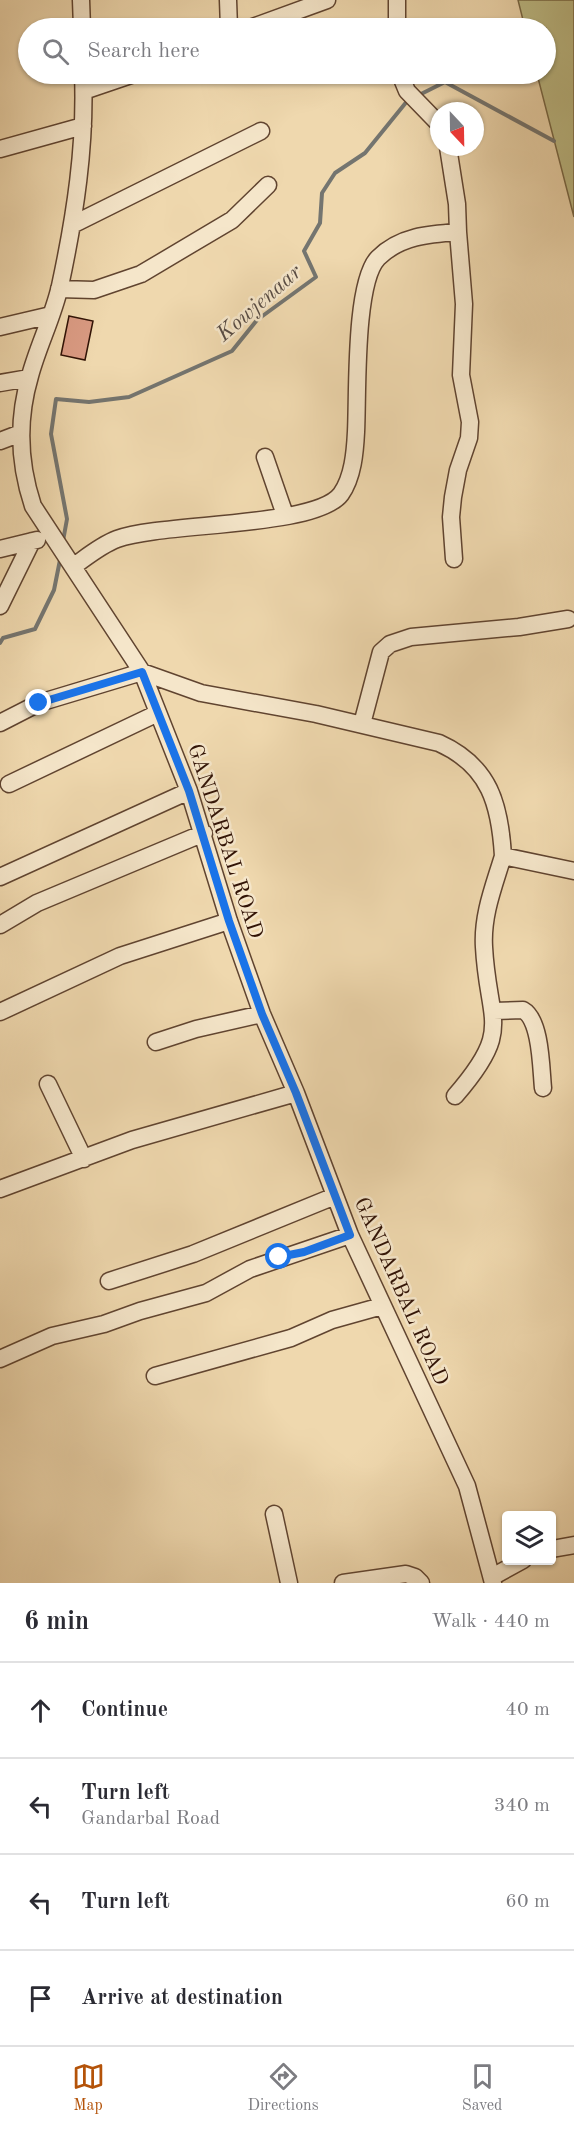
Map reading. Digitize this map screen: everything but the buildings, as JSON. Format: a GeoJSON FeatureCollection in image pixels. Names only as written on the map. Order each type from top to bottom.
{"type":"FeatureCollection","features":[{"type":"Feature","properties":{"kind":"street"},"geometry":{"type":"LineString","coordinates":[[81,0],[82,18]]}},
{"type":"Feature","properties":{"kind":"street"},"geometry":{"type":"LineString","coordinates":[[228,0],[229,18]]}},
{"type":"Feature","properties":{"kind":"street"},"geometry":{"type":"LineString","coordinates":[[278,18],[327,0]]}},
{"type":"Feature","properties":{"kind":"street"},"geometry":{"type":"LineString","coordinates":[[396,0],[397,18]]}},
{"type":"Feature","properties":{"kind":"street","name":"GANDARBAL ROAD"},"geometry":{"type":"LineString","coordinates":[[84,84],[81,169],[72,225],[59,289],[29,378],[21,433],[22,466],[26,485],[33,506],[74,565],[142,672],[204,833],[229,921],[262,1014],[296,1093],[350,1235],[467,1486],[493,1580]]}},
{"type":"Feature","properties":{"kind":"street"},"geometry":{"type":"LineString","coordinates":[[84,91],[105,84]]}},
{"type":"Feature","properties":{"kind":"street"},"geometry":{"type":"LineString","coordinates":[[404,84],[407,91],[430,115]]}},
{"type":"Feature","properties":{"kind":"street"},"geometry":{"type":"LineString","coordinates":[[0,149],[83,126]]}},
{"type":"Feature","properties":{"kind":"street"},"geometry":{"type":"LineString","coordinates":[[72,225],[261,131]]}},
{"type":"Feature","properties":{"kind":"street"},"geometry":{"type":"LineString","coordinates":[[449,156],[464,304],[461,375],[470,422],[469,438],[458,470],[453,497],[454,559]]}},
{"type":"Feature","properties":{"kind":"street"},"geometry":{"type":"LineString","coordinates":[[59,289],[94,290],[141,274],[232,220],[268,185]]}},
{"type":"Feature","properties":{"kind":"street"},"geometry":{"type":"LineString","coordinates":[[74,565],[102,546],[137,534],[285,515],[327,506],[343,492],[350,478],[355,442],[362,317],[371,268],[378,258],[403,241],[423,235],[458,232]]}},
{"type":"Feature","properties":{"kind":"street"},"geometry":{"type":"LineString","coordinates":[[0,327],[51,315]]}},
{"type":"Feature","properties":{"kind":"street"},"geometry":{"type":"LineString","coordinates":[[0,383],[29,378]]}},
{"type":"Feature","properties":{"kind":"street"},"geometry":{"type":"LineString","coordinates":[[0,441],[21,433]]}},
{"type":"Feature","properties":{"kind":"street"},"geometry":{"type":"LineString","coordinates":[[265,457],[285,515]]}},
{"type":"Feature","properties":{"kind":"street"},"geometry":{"type":"LineString","coordinates":[[0,549],[53,536]]}},
{"type":"Feature","properties":{"kind":"street"},"geometry":{"type":"LineString","coordinates":[[0,606],[32,541]]}},
{"type":"Feature","properties":{"kind":"street"},"geometry":{"type":"LineString","coordinates":[[362,724],[381,652],[390,644],[411,636],[519,627],[568,619]]}},
{"type":"Feature","properties":{"kind":"street"},"geometry":{"type":"LineString","coordinates":[[0,723],[39,703],[142,672],[201,693],[362,724],[439,743],[454,749],[476,766],[484,778],[498,813],[503,856],[485,923],[486,962],[495,1026],[491,1043],[477,1071],[455,1096]]}},
{"type":"Feature","properties":{"kind":"street"},"geometry":{"type":"LineString","coordinates":[[9,784],[158,713]]}},
{"type":"Feature","properties":{"kind":"street"},"geometry":{"type":"LineString","coordinates":[[0,878],[23,864],[189,791]]}},
{"type":"Feature","properties":{"kind":"street"},"geometry":{"type":"LineString","coordinates":[[0,925],[37,903],[204,833]]}},
{"type":"Feature","properties":{"kind":"street"},"geometry":{"type":"LineString","coordinates":[[503,856],[574,871]]}},
{"type":"Feature","properties":{"kind":"street"},"geometry":{"type":"LineString","coordinates":[[0,1012],[120,956],[229,921]]}},
{"type":"Feature","properties":{"kind":"street"},"geometry":{"type":"LineString","coordinates":[[494,1011],[523,1010],[531,1017],[540,1055],[543,1088]]}},
{"type":"Feature","properties":{"kind":"street"},"geometry":{"type":"LineString","coordinates":[[156,1042],[196,1029],[262,1014]]}},
{"type":"Feature","properties":{"kind":"street"},"geometry":{"type":"LineString","coordinates":[[48,1084],[84,1159]]}},
{"type":"Feature","properties":{"kind":"street"},"geometry":{"type":"LineString","coordinates":[[0,1189],[132,1140],[296,1093]]}},
{"type":"Feature","properties":{"kind":"street"},"geometry":{"type":"LineString","coordinates":[[109,1281],[193,1254],[335,1196]]}},
{"type":"Feature","properties":{"kind":"street"},"geometry":{"type":"LineString","coordinates":[[0,1359],[52,1336],[104,1324],[140,1311],[206,1293],[255,1267],[350,1235]]}},
{"type":"Feature","properties":{"kind":"street"},"geometry":{"type":"LineString","coordinates":[[155,1376],[291,1338],[332,1320],[382,1306]]}},
{"type":"Feature","properties":{"kind":"street"},"geometry":{"type":"LineString","coordinates":[[274,1514],[289,1583]]}},
{"type":"Feature","properties":{"kind":"street"},"geometry":{"type":"LineString","coordinates":[[556,1548],[574,1545]]}},
{"type":"Feature","properties":{"kind":"street"},"geometry":{"type":"LineString","coordinates":[[493,1580],[516,1565]]}},
{"type":"Feature","properties":{"kind":"street"},"geometry":{"type":"LineString","coordinates":[[343,1583],[406,1574],[415,1577],[421,1583]]}},
{"type":"Feature","properties":{"kind":"shaded area"},"geometry":{"type":"Polygon","coordinates":[[[518,0],[574,0],[574,217],[540,84],[556,84],[556,18],[522,18],[518,0]]]}},
{"type":"Feature","properties":{"kind":"waterway","name":"Kowjenaar"},"geometry":{"type":"LineString","coordinates":[[417,96],[441,84]]}},
{"type":"Feature","properties":{"kind":"waterway","name":"Kowjenaar"},"geometry":{"type":"LineString","coordinates":[[449,84],[554,141]]}},
{"type":"Feature","properties":{"kind":"waterway","name":"Kowjenaar"},"geometry":{"type":"LineString","coordinates":[[63,541],[67,519],[51,434],[56,399],[89,402],[129,397],[232,351],[257,320],[316,277],[304,251],[320,223],[322,193],[335,173],[365,153],[408,100]]}},
{"type":"Feature","properties":{"kind":"waterway","name":"Kowjenaar"},"geometry":{"type":"LineString","coordinates":[[0,643],[3,638],[35,629],[54,590],[60,560]]}},
{"type":"Feature","properties":{"kind":"route"},"geometry":{"type":"LineString","coordinates":[[39,703],[142,672],[204,833],[229,921],[262,1014],[296,1093],[350,1235],[304,1252],[279,1257]]}}]}
